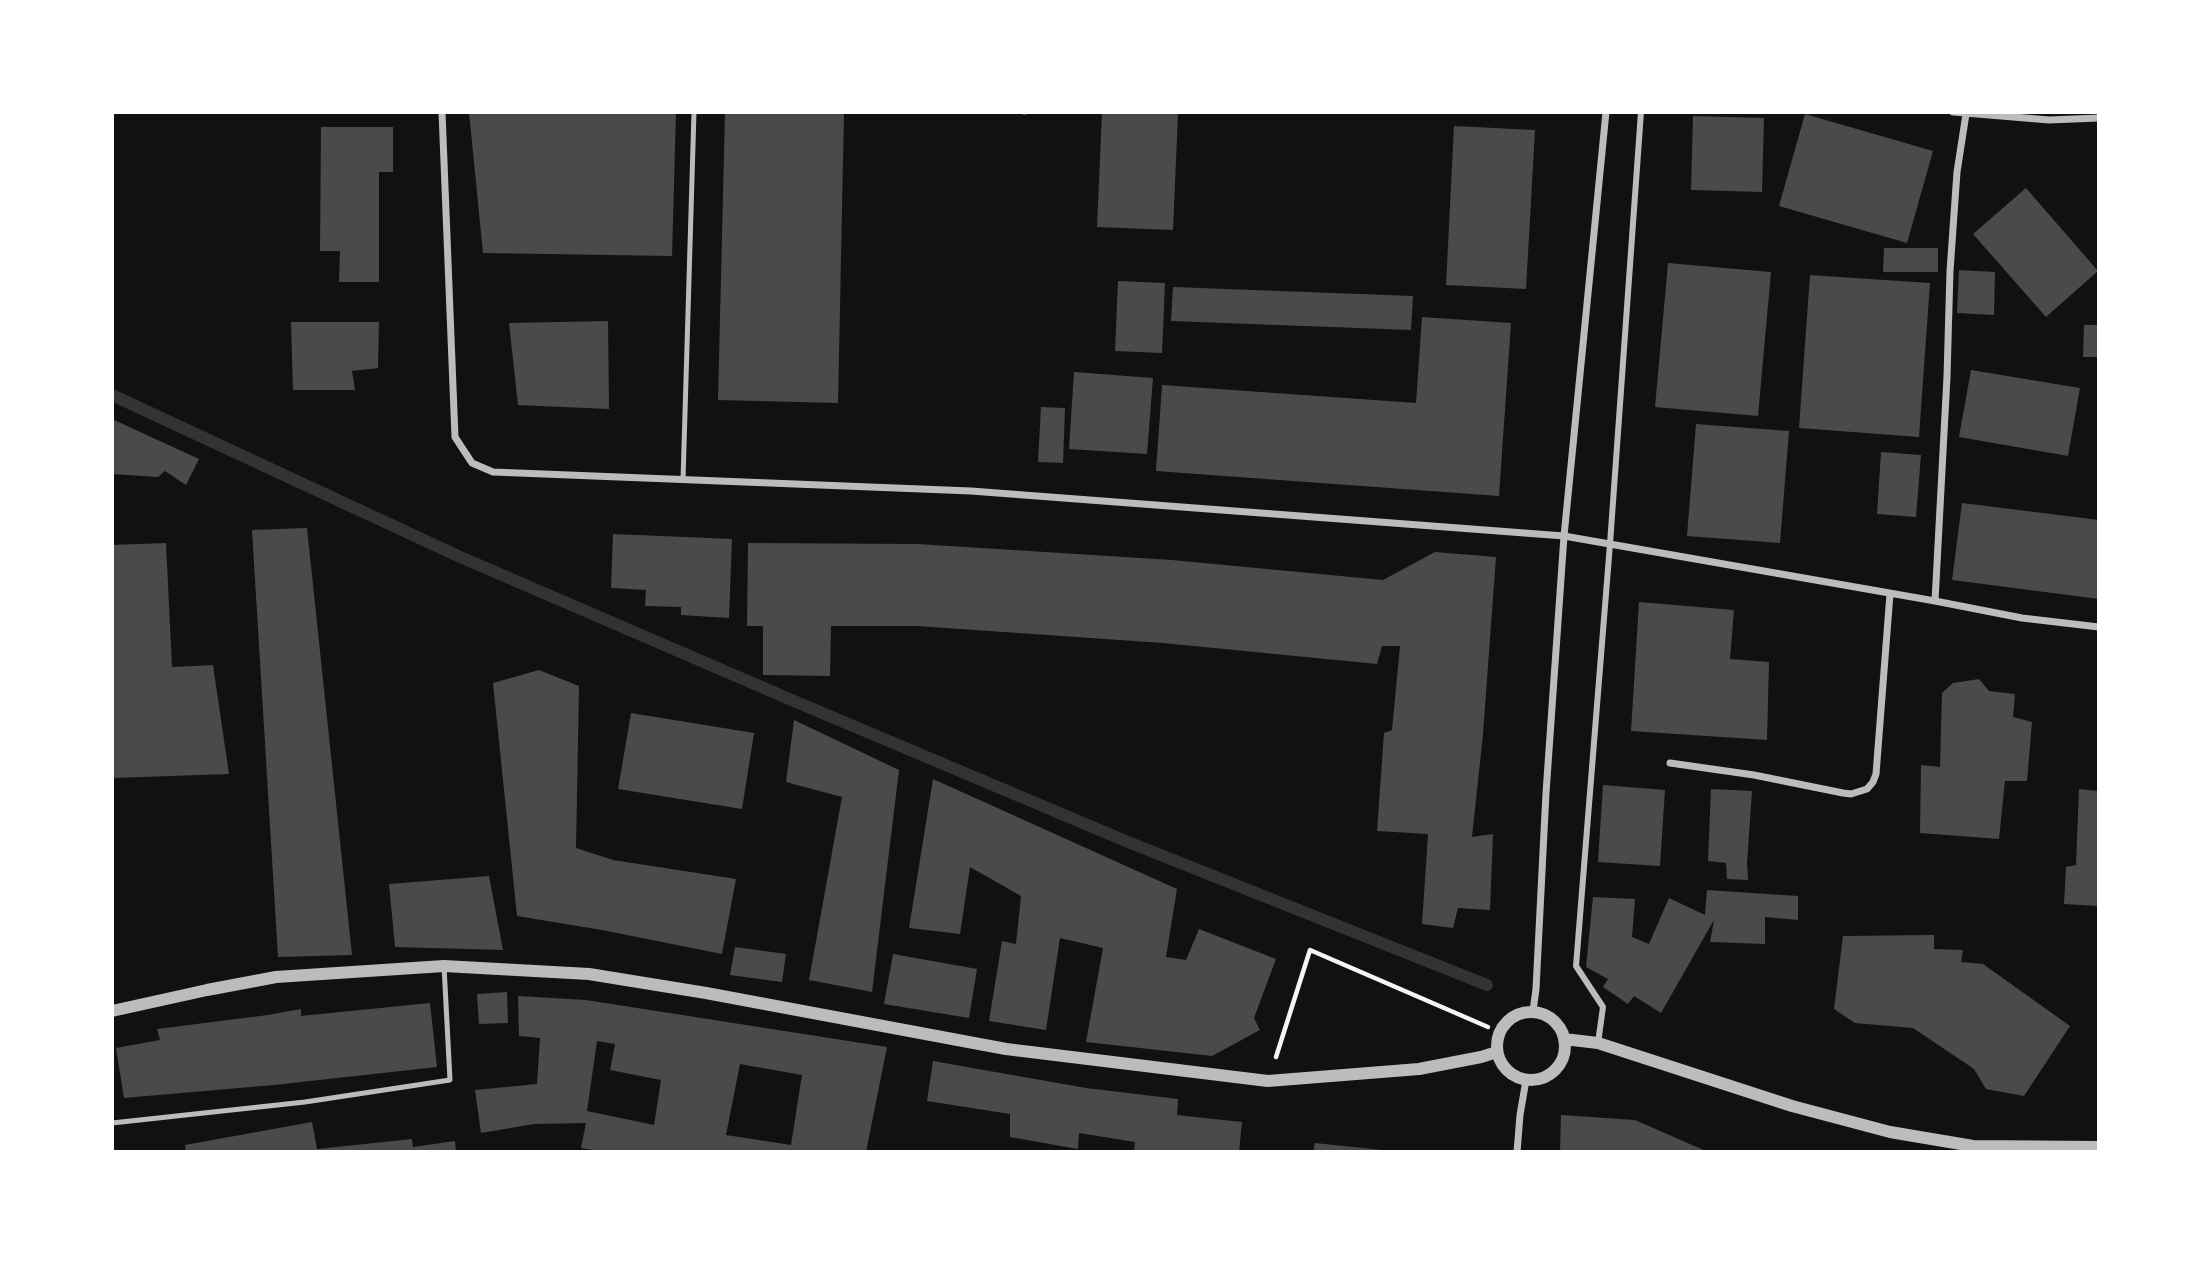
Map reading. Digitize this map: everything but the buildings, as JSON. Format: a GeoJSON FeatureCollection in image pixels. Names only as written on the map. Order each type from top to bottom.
{"type":"FeatureCollection","features":[{"type":"Feature","properties":{"kind":"street"},"geometry":{"type":"LineString","coordinates":[[442,112],[455,438],[472,463],[493,472],[971,491],[1564,536],[2022,618],[2099,627]]}},
{"type":"Feature","properties":{"kind":"street"},"geometry":{"type":"LineString","coordinates":[[1533,1011],[1564,536],[1606,112]]}},
{"type":"Feature","properties":{"kind":"street"},"geometry":{"type":"LineString","coordinates":[[1598,1043],[1603,1007],[1576,966],[1641,112]]}},
{"type":"Feature","properties":{"kind":"street"},"geometry":{"type":"LineString","coordinates":[[1953,112],[2049,120],[2099,118]]}},
{"type":"Feature","properties":{"kind":"street"},"geometry":{"type":"LineString","coordinates":[[1935,601],[1950,271],[1957,172],[1966,114]]}},
{"type":"Feature","properties":{"kind":"street"},"geometry":{"type":"LineString","coordinates":[[1670,763],[1754,775],[1843,793],[1851,794],[1867,789],[1876,774],[1890,594]]}},
{"type":"Feature","properties":{"kind":"street"},"geometry":{"type":"LineString","coordinates":[[112,1011],[276,977],[444,966],[589,974],[1006,1049],[1268,1081],[1419,1069],[1497,1052]]}},
{"type":"Feature","properties":{"kind":"street"},"geometry":{"type":"LineString","coordinates":[[1533,1011],[1544,1014],[1561,1028],[1565,1050],[1562,1060],[1548,1076],[1527,1080],[1507,1070],[1497,1052],[1500,1031],[1505,1023],[1522,1012],[1533,1011]]}},
{"type":"Feature","properties":{"kind":"street"},"geometry":{"type":"LineString","coordinates":[[1564,1039],[1598,1043],[1792,1106],[1890,1132],[1973,1149],[2099,1147]]}},
{"type":"Feature","properties":{"kind":"street"},"geometry":{"type":"LineString","coordinates":[[1517,1152],[1520,1115],[1527,1080]]}},
{"type":"Feature","properties":{"kind":"lane"},"geometry":{"type":"LineString","coordinates":[[683,480],[694,112]]}},
{"type":"Feature","properties":{"kind":"lane"},"geometry":{"type":"LineString","coordinates":[[112,1123],[306,1102],[450,1080],[444,966]]}},
{"type":"Feature","properties":{"kind":"path"},"geometry":{"type":"LineString","coordinates":[[1268,1081],[1310,950],[1500,1031]]}},
{"type":"Feature","properties":{"kind":"waterway"},"geometry":{"type":"LineString","coordinates":[[112,395],[458,556],[794,701],[1128,842],[1487,985]]}}]}
